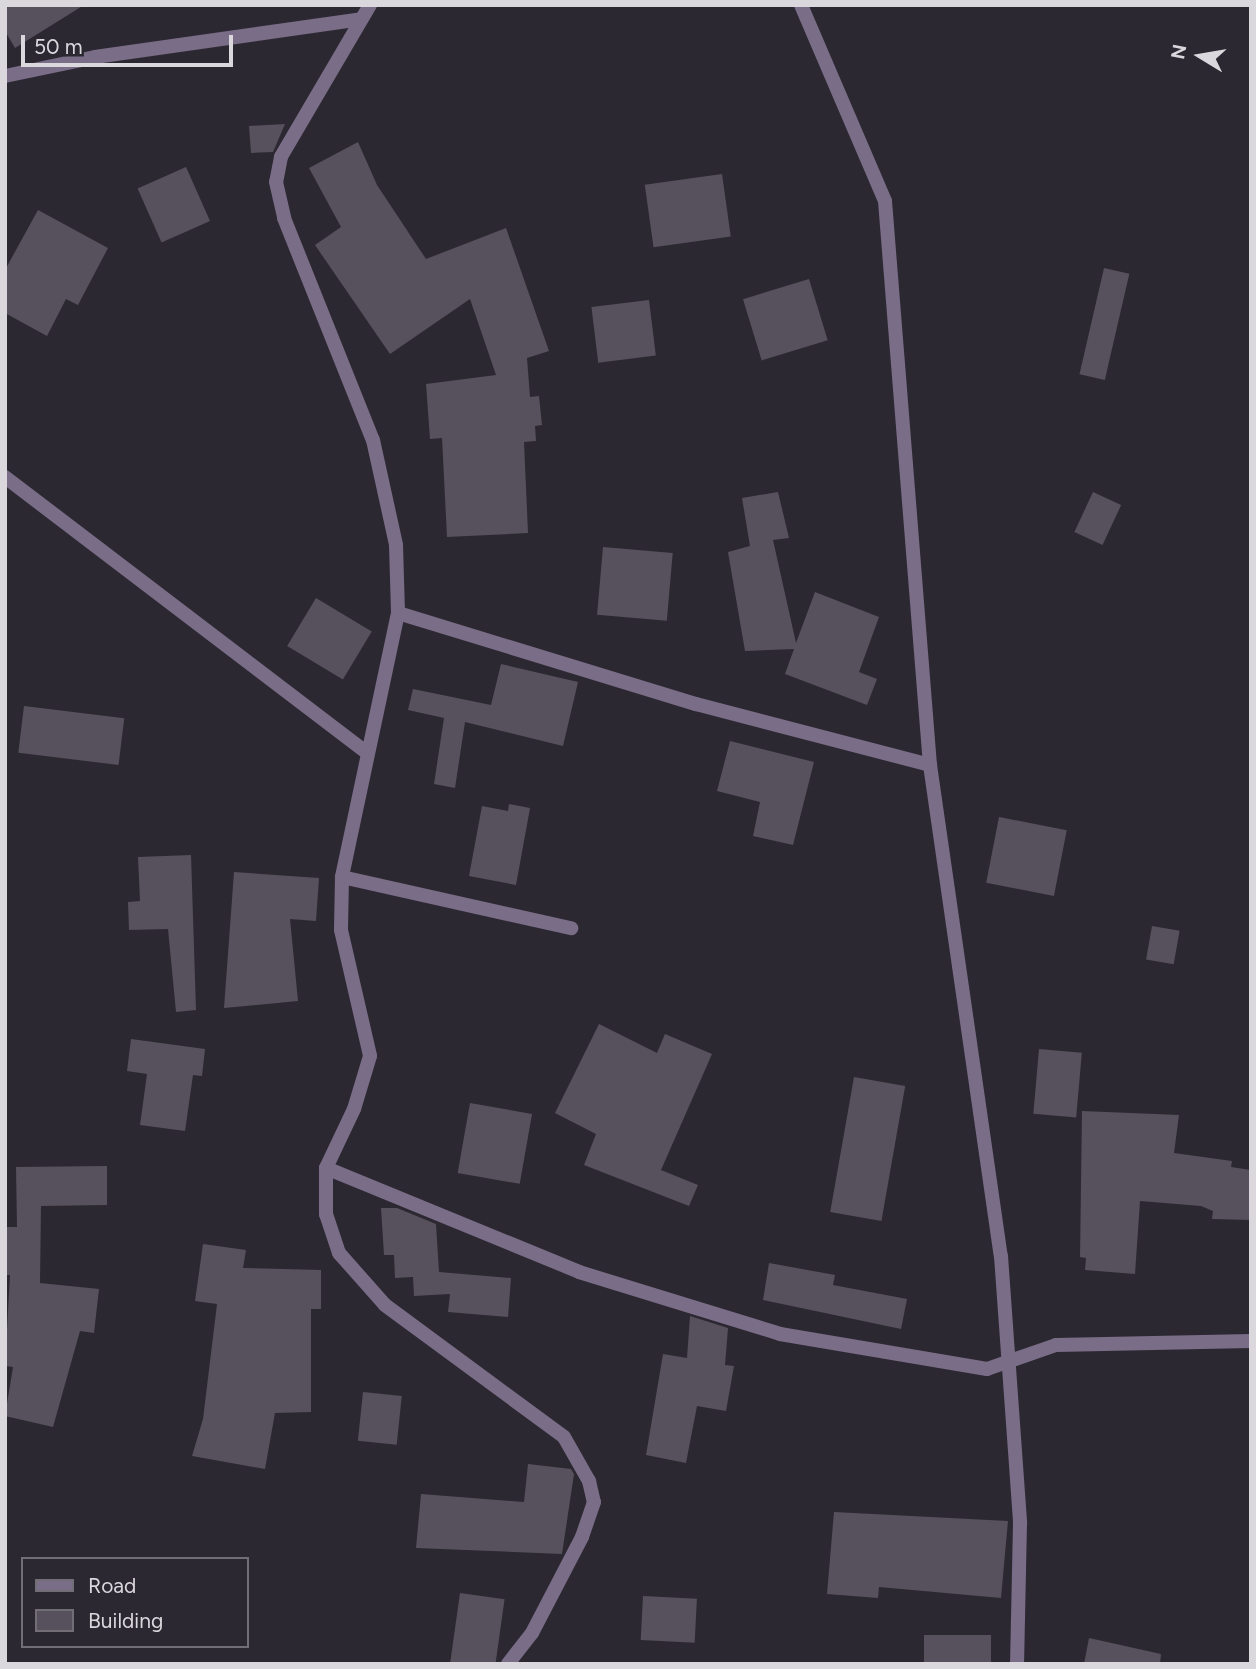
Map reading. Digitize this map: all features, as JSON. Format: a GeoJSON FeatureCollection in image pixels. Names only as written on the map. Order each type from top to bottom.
{"type":"FeatureCollection","features":[{"type":"Feature","properties":{"kind":"street"},"geometry":{"type":"LineString","coordinates":[[370,5],[281,157],[276,182],[284,218],[373,440],[396,545],[398,613],[342,877],[341,930],[370,1056],[354,1109],[326,1168],[326,1214],[340,1253],[385,1304],[564,1437],[589,1481],[594,1502],[582,1537],[533,1633],[508,1664]]}},
{"type":"Feature","properties":{"kind":"street"},"geometry":{"type":"LineString","coordinates":[[801,5],[885,201],[930,765],[1001,1256],[1020,1523],[1017,1664]]}},
{"type":"Feature","properties":{"kind":"street"},"geometry":{"type":"LineString","coordinates":[[5,76],[95,57],[361,19]]}},
{"type":"Feature","properties":{"kind":"street"},"geometry":{"type":"LineString","coordinates":[[5,477],[367,753]]}},
{"type":"Feature","properties":{"kind":"street"},"geometry":{"type":"LineString","coordinates":[[398,613],[696,704],[930,765]]}},
{"type":"Feature","properties":{"kind":"street"},"geometry":{"type":"LineString","coordinates":[[342,877],[571,928]]}},
{"type":"Feature","properties":{"kind":"street"},"geometry":{"type":"LineString","coordinates":[[326,1168],[579,1272],[780,1334],[986,1370],[1056,1345],[1251,1341]]}},
{"type":"Feature","properties":{"kind":"building"},"geometry":{"type":"Polygon","coordinates":[[[5,5],[84,5],[15,48],[5,31],[5,5]]]}},
{"type":"Feature","properties":{"kind":"building"},"geometry":{"type":"Polygon","coordinates":[[[285,124],[273,152],[251,153],[249,126],[285,124]]]}},
{"type":"Feature","properties":{"kind":"building"},"geometry":{"type":"Polygon","coordinates":[[[358,142],[377,185],[426,259],[506,228],[549,351],[527,358],[530,397],[539,396],[542,425],[535,426],[536,441],[524,442],[528,533],[447,537],[442,438],[430,439],[426,384],[496,375],[470,299],[390,354],[315,245],[341,227],[309,168],[358,142]]]}},
{"type":"Feature","properties":{"kind":"building"},"geometry":{"type":"Polygon","coordinates":[[[186,167],[210,221],[162,242],[138,189],[186,167]]]}},
{"type":"Feature","properties":{"kind":"building"},"geometry":{"type":"Polygon","coordinates":[[[722,174],[731,236],[654,247],[645,185],[722,174]]]}},
{"type":"Feature","properties":{"kind":"building"},"geometry":{"type":"Polygon","coordinates":[[[38,210],[108,248],[78,305],[66,299],[47,336],[5,313],[5,270],[38,210]]]}},
{"type":"Feature","properties":{"kind":"building"},"geometry":{"type":"Polygon","coordinates":[[[1104,268],[1129,274],[1105,380],[1079,374],[1104,268]]]}},
{"type":"Feature","properties":{"kind":"building"},"geometry":{"type":"Polygon","coordinates":[[[809,279],[828,340],[762,360],[743,299],[809,279]]]}},
{"type":"Feature","properties":{"kind":"building"},"geometry":{"type":"Polygon","coordinates":[[[649,300],[656,356],[598,363],[591,307],[649,300]]]}},
{"type":"Feature","properties":{"kind":"building"},"geometry":{"type":"Polygon","coordinates":[[[778,492],[789,538],[773,540],[796,643],[815,592],[879,617],[859,672],[877,679],[867,705],[785,674],[794,649],[745,651],[728,552],[750,546],[742,498],[778,492]]]}},
{"type":"Feature","properties":{"kind":"building"},"geometry":{"type":"Polygon","coordinates":[[[1093,492],[1121,505],[1103,545],[1074,532],[1093,492]]]}},
{"type":"Feature","properties":{"kind":"building"},"geometry":{"type":"Polygon","coordinates":[[[603,547],[673,553],[667,621],[597,615],[603,547]]]}},
{"type":"Feature","properties":{"kind":"building"},"geometry":{"type":"Polygon","coordinates":[[[316,598],[372,631],[343,679],[287,646],[316,598]]]}},
{"type":"Feature","properties":{"kind":"building"},"geometry":{"type":"Polygon","coordinates":[[[501,664],[578,682],[563,746],[465,722],[455,788],[434,784],[444,718],[408,710],[413,689],[491,705],[501,664]]]}},
{"type":"Feature","properties":{"kind":"building"},"geometry":{"type":"Polygon","coordinates":[[[24,706],[124,718],[119,765],[18,753],[24,706]]]}},
{"type":"Feature","properties":{"kind":"building"},"geometry":{"type":"Polygon","coordinates":[[[730,741],[814,762],[793,845],[753,836],[760,802],[717,791],[730,741]]]}},
{"type":"Feature","properties":{"kind":"building"},"geometry":{"type":"Polygon","coordinates":[[[509,804],[530,808],[516,885],[469,876],[482,806],[508,811],[509,804]]]}},
{"type":"Feature","properties":{"kind":"building"},"geometry":{"type":"Polygon","coordinates":[[[999,817],[1067,830],[1054,896],[986,883],[999,817]]]}},
{"type":"Feature","properties":{"kind":"building"},"geometry":{"type":"Polygon","coordinates":[[[191,855],[196,1010],[176,1012],[168,929],[129,930],[128,902],[140,901],[138,857],[191,855]]]}},
{"type":"Feature","properties":{"kind":"building"},"geometry":{"type":"Polygon","coordinates":[[[234,872],[319,878],[316,921],[290,919],[298,1001],[224,1008],[234,872]]]}},
{"type":"Feature","properties":{"kind":"building"},"geometry":{"type":"Polygon","coordinates":[[[1152,926],[1180,931],[1174,964],[1146,959],[1152,926]]]}},
{"type":"Feature","properties":{"kind":"building"},"geometry":{"type":"Polygon","coordinates":[[[599,1024],[657,1053],[665,1034],[712,1054],[661,1170],[698,1185],[689,1206],[584,1165],[596,1134],[555,1113],[599,1024]]]}},
{"type":"Feature","properties":{"kind":"building"},"geometry":{"type":"Polygon","coordinates":[[[131,1039],[205,1049],[202,1076],[193,1075],[185,1131],[140,1125],[147,1074],[127,1071],[131,1039]]]}},
{"type":"Feature","properties":{"kind":"building"},"geometry":{"type":"Polygon","coordinates":[[[1039,1049],[1082,1053],[1076,1118],[1033,1114],[1039,1049]]]}},
{"type":"Feature","properties":{"kind":"building"},"geometry":{"type":"Polygon","coordinates":[[[854,1077],[905,1086],[881,1221],[830,1212],[854,1077]]]}},
{"type":"Feature","properties":{"kind":"building"},"geometry":{"type":"Polygon","coordinates":[[[470,1103],[532,1114],[520,1184],[458,1173],[470,1103]]]}},
{"type":"Feature","properties":{"kind":"building"},"geometry":{"type":"Polygon","coordinates":[[[1082,1111],[1179,1115],[1174,1153],[1232,1161],[1231,1167],[1251,1170],[1251,1220],[1212,1219],[1213,1211],[1201,1206],[1140,1201],[1135,1274],[1085,1270],[1086,1258],[1080,1257],[1082,1111]]]}},
{"type":"Feature","properties":{"kind":"building"},"geometry":{"type":"Polygon","coordinates":[[[107,1166],[107,1205],[41,1206],[40,1283],[99,1289],[94,1333],[80,1331],[53,1427],[5,1416],[13,1367],[5,1366],[10,1275],[5,1275],[5,1227],[17,1227],[16,1167],[107,1166]]]}},
{"type":"Feature","properties":{"kind":"building"},"geometry":{"type":"Polygon","coordinates":[[[381,1208],[397,1208],[436,1224],[439,1272],[511,1278],[508,1317],[448,1312],[450,1294],[414,1296],[413,1277],[395,1278],[394,1255],[384,1255],[381,1208]]]}},
{"type":"Feature","properties":{"kind":"building"},"geometry":{"type":"Polygon","coordinates":[[[203,1244],[246,1250],[243,1268],[321,1270],[321,1309],[311,1309],[311,1412],[275,1413],[265,1469],[192,1456],[203,1419],[217,1304],[195,1301],[203,1244]]]}},
{"type":"Feature","properties":{"kind":"building"},"geometry":{"type":"Polygon","coordinates":[[[769,1263],[835,1275],[833,1285],[907,1299],[901,1329],[763,1300],[769,1263]]]}},
{"type":"Feature","properties":{"kind":"building"},"geometry":{"type":"Polygon","coordinates":[[[690,1316],[728,1328],[725,1365],[734,1366],[726,1411],[697,1406],[686,1463],[646,1455],[663,1354],[687,1358],[690,1316]]]}},
{"type":"Feature","properties":{"kind":"building"},"geometry":{"type":"Polygon","coordinates":[[[363,1392],[402,1396],[397,1445],[358,1441],[363,1392]]]}},
{"type":"Feature","properties":{"kind":"building"},"geometry":{"type":"Polygon","coordinates":[[[528,1464],[571,1469],[574,1474],[562,1554],[416,1548],[421,1494],[524,1502],[528,1464]]]}},
{"type":"Feature","properties":{"kind":"building"},"geometry":{"type":"Polygon","coordinates":[[[834,1512],[1008,1521],[1001,1598],[879,1587],[878,1598],[827,1594],[834,1512]]]}},
{"type":"Feature","properties":{"kind":"building"},"geometry":{"type":"Polygon","coordinates":[[[460,1593],[505,1599],[495,1664],[450,1664],[460,1593]]]}},
{"type":"Feature","properties":{"kind":"building"},"geometry":{"type":"Polygon","coordinates":[[[643,1596],[697,1599],[695,1643],[641,1640],[643,1596]]]}},
{"type":"Feature","properties":{"kind":"building"},"geometry":{"type":"Polygon","coordinates":[[[924,1635],[991,1635],[991,1664],[924,1664],[924,1635]]]}},
{"type":"Feature","properties":{"kind":"building"},"geometry":{"type":"Polygon","coordinates":[[[1089,1638],[1161,1654],[1160,1664],[1084,1664],[1089,1638]]]}}]}
